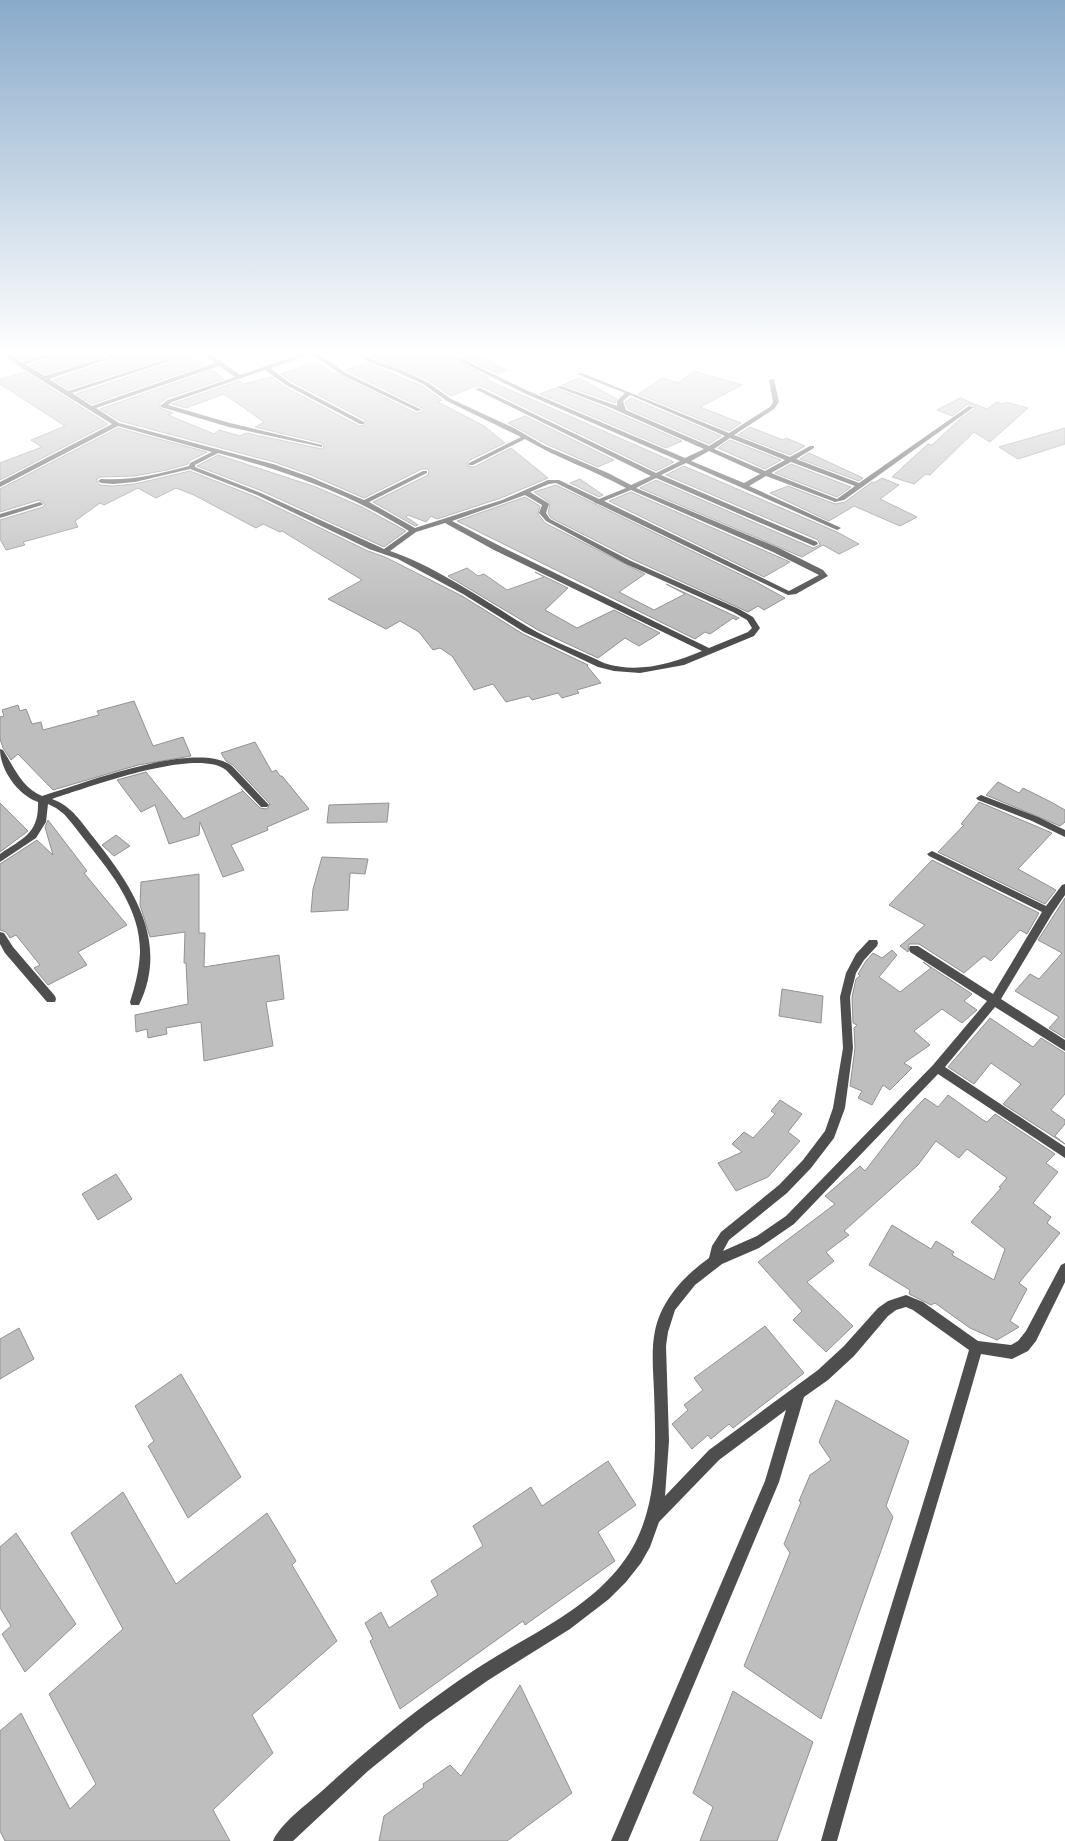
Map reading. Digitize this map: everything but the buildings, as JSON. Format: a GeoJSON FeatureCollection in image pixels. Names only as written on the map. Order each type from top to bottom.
{"type":"FeatureCollection","features":[{"type":"Feature","properties":{"kind":"street"},"geometry":{"type":"LineString","coordinates":[[0,485],[90,438]]}},
{"type":"Feature","properties":{"kind":"street"},"geometry":{"type":"LineString","coordinates":[[169,438],[308,477],[364,502],[393,517],[414,531]]}},
{"type":"Feature","properties":{"kind":"street"},"geometry":{"type":"LineString","coordinates":[[285,438],[320,446]]}},
{"type":"Feature","properties":{"kind":"street"},"geometry":{"type":"LineString","coordinates":[[471,464],[523,438]]}},
{"type":"Feature","properties":{"kind":"street"},"geometry":{"type":"LineString","coordinates":[[385,551],[414,531],[548,482],[557,481],[788,593],[824,576],[820,572],[776,550],[632,488],[527,438]]}},
{"type":"Feature","properties":{"kind":"street"},"geometry":{"type":"LineString","coordinates":[[578,438],[657,476],[814,544]]}},
{"type":"Feature","properties":{"kind":"street"},"geometry":{"type":"LineString","coordinates":[[632,438],[837,528]]}},
{"type":"Feature","properties":{"kind":"street"},"geometry":{"type":"LineString","coordinates":[[683,438],[766,474],[837,501],[928,438]]}},
{"type":"Feature","properties":{"kind":"street"},"geometry":{"type":"LineString","coordinates":[[597,502],[632,488],[710,450],[727,438]]}},
{"type":"Feature","properties":{"kind":"street"},"geometry":{"type":"LineString","coordinates":[[735,438],[860,486]]}},
{"type":"Feature","properties":{"kind":"street"},"geometry":{"type":"LineString","coordinates":[[744,486],[812,448]]}},
{"type":"Feature","properties":{"kind":"street"},"geometry":{"type":"LineString","coordinates":[[101,481],[117,483],[134,482],[191,467],[192,464],[218,451]]}},
{"type":"Feature","properties":{"kind":"street"},"geometry":{"type":"LineString","coordinates":[[191,467],[197,471],[259,494],[400,557],[466,592],[527,630],[614,669],[640,671],[681,662],[754,632],[756,628],[753,622],[704,595],[678,586],[548,520],[542,513],[546,504],[525,492]]}},
{"type":"Feature","properties":{"kind":"street"},"geometry":{"type":"LineString","coordinates":[[364,502],[425,472]]}},
{"type":"Feature","properties":{"kind":"street"},"geometry":{"type":"LineString","coordinates":[[0,516],[40,504]]}},
{"type":"Feature","properties":{"kind":"street"},"geometry":{"type":"LineString","coordinates":[[445,520],[497,548],[708,651]]}},
{"type":"Feature","properties":{"kind":"street"},"geometry":{"type":"LineString","coordinates":[[0,752],[22,788],[32,796],[61,806],[109,864],[136,907],[141,921],[144,969],[135,1002]]}},
{"type":"Feature","properties":{"kind":"street"},"geometry":{"type":"LineString","coordinates":[[42,799],[155,766],[187,759],[208,758],[224,764],[264,805]]}},
{"type":"Feature","properties":{"kind":"street"},"geometry":{"type":"LineString","coordinates":[[981,798],[1035,819],[1065,834]]}},
{"type":"Feature","properties":{"kind":"street"},"geometry":{"type":"LineString","coordinates":[[0,859],[36,833],[42,825],[44,815],[42,799]]}},
{"type":"Feature","properties":{"kind":"street"},"geometry":{"type":"LineString","coordinates":[[932,854],[1048,911]]}},
{"type":"Feature","properties":{"kind":"street"},"geometry":{"type":"LineString","coordinates":[[281,1841],[348,1778],[409,1726],[482,1674],[567,1621],[617,1582],[636,1558],[650,1532],[655,1517],[661,1465],[660,1332],[668,1310],[680,1294],[715,1261],[766,1238],[790,1220],[937,1068],[994,1001],[1048,911],[1065,888]]}},
{"type":"Feature","properties":{"kind":"street"},"geometry":{"type":"LineString","coordinates":[[0,936],[9,950],[51,999]]}},
{"type":"Feature","properties":{"kind":"street"},"geometry":{"type":"LineString","coordinates":[[715,1261],[718,1246],[725,1236],[783,1189],[808,1164],[830,1134],[839,1108],[848,1048],[845,997],[851,973],[860,957],[873,943]]}},
{"type":"Feature","properties":{"kind":"street"},"geometry":{"type":"LineString","coordinates":[[914,949],[1065,1046]]}},
{"type":"Feature","properties":{"kind":"street"},"geometry":{"type":"LineString","coordinates":[[937,1068],[1065,1153]]}},
{"type":"Feature","properties":{"kind":"street"},"geometry":{"type":"LineString","coordinates":[[655,1517],[714,1455],[824,1376],[883,1312],[893,1305],[906,1302],[918,1306],[976,1347],[1012,1352],[1023,1346],[1031,1336],[1065,1270]]}},
{"type":"Feature","properties":{"kind":"street"},"geometry":{"type":"LineString","coordinates":[[829,1841],[854,1745],[941,1468],[976,1347]]}},
{"type":"Feature","properties":{"kind":"street"},"geometry":{"type":"LineString","coordinates":[[619,1841],[772,1482],[798,1394]]}}]}
